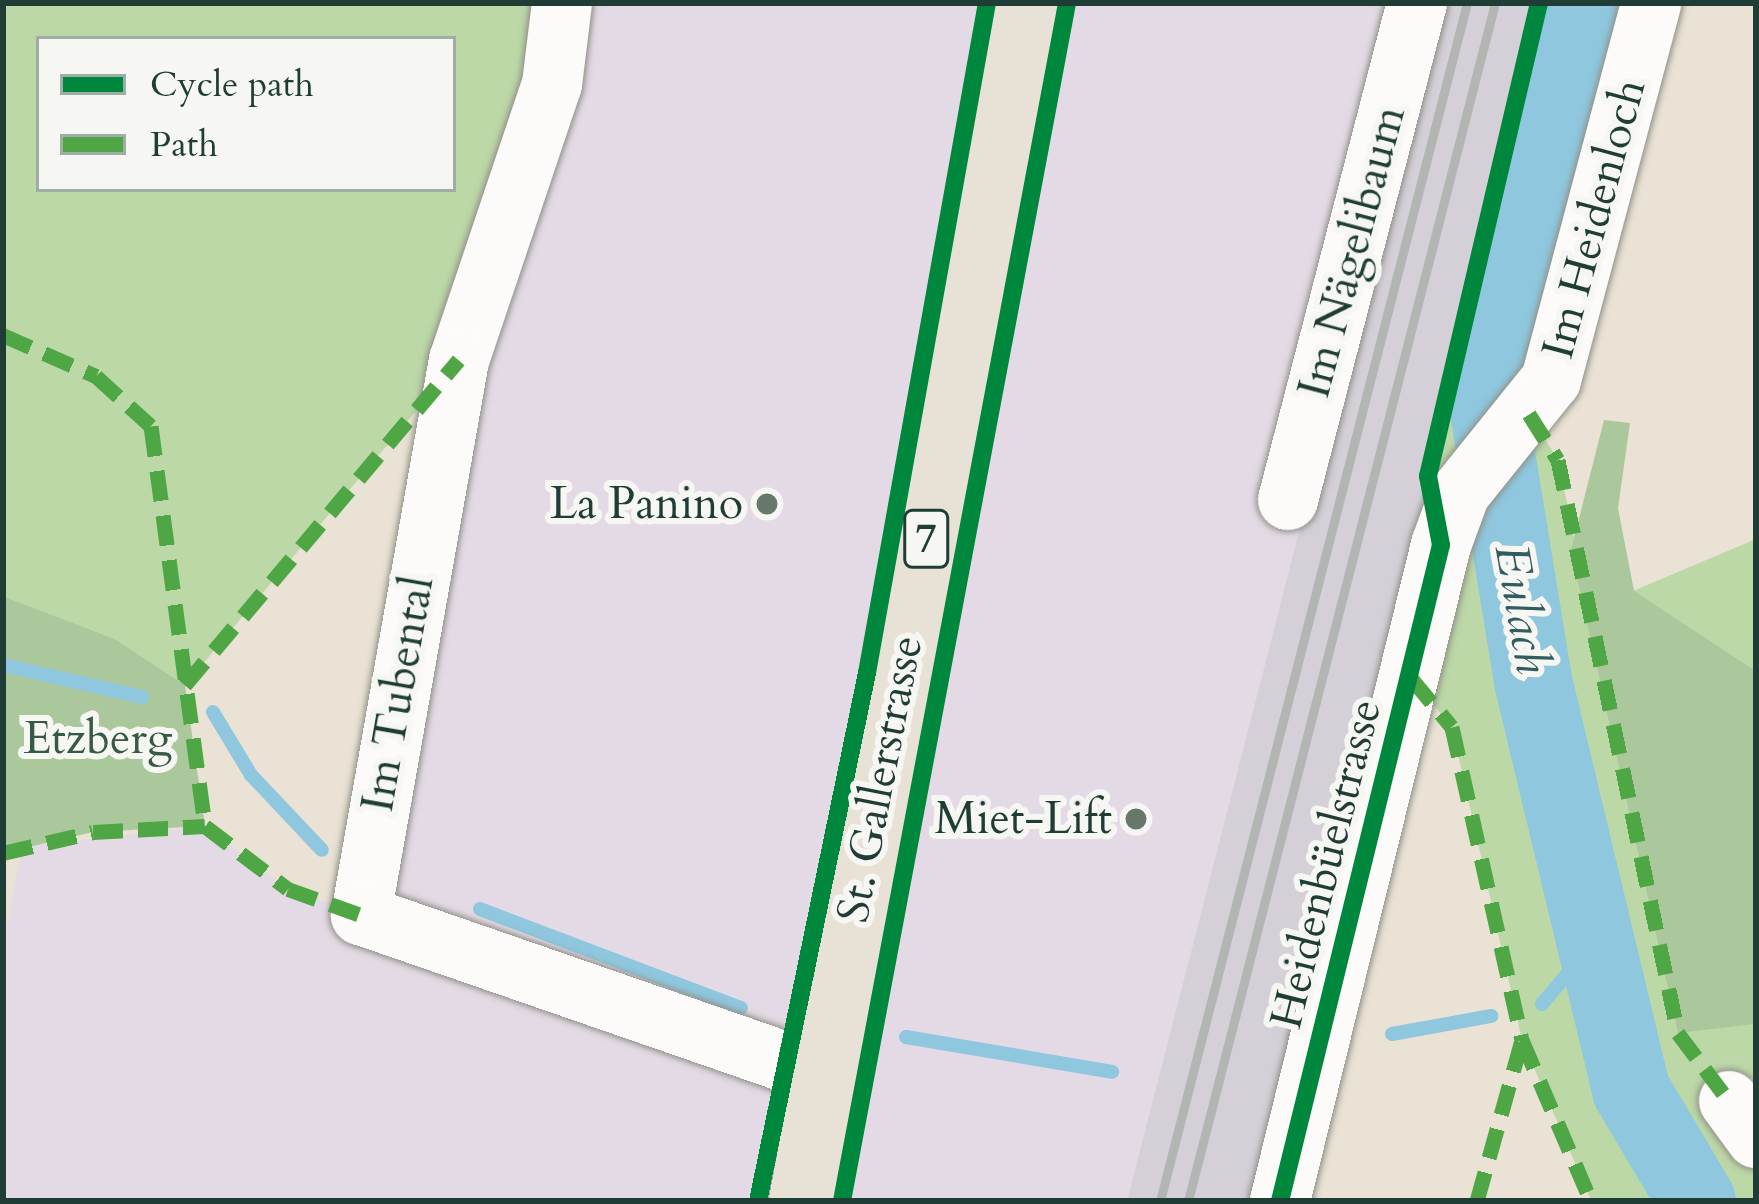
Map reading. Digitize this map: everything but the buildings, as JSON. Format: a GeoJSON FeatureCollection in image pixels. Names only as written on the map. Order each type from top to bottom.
{"type":"FeatureCollection","features":[{"type":"Feature","properties":{"kind":"main road","name":"St. Gallerstrasse"},"geometry":{"type":"LineString","coordinates":[[802,1201],[1026,3]]}},
{"type":"Feature","properties":{"kind":"street","name":"Im Tubental"},"geometry":{"type":"LineString","coordinates":[[562,3],[552,84],[459,361],[361,915],[823,1075]]}},
{"type":"Feature","properties":{"kind":"street","name":"Im Nägelibaum"},"geometry":{"type":"LineString","coordinates":[[1288,500],[1417,3]]}},
{"type":"Feature","properties":{"kind":"street","name":"Im Heidenloch"},"geometry":{"type":"LineString","coordinates":[[1450,519],[1529,414],[1564,345],[1651,3]]}},
{"type":"Feature","properties":{"kind":"street","name":"Heidenbüelstrasse"},"geometry":{"type":"LineString","coordinates":[[1280,1201],[1450,519]]}},
{"type":"Feature","properties":{"kind":"shaded area"},"geometry":{"type":"Polygon","coordinates":[[[562,3],[1435,3],[1127,1201],[3,1201],[3,944],[22,847],[205,826],[288,889],[360,914],[562,3]]]}},
{"type":"Feature","properties":{"kind":"shaded area"},"geometry":{"type":"Polygon","coordinates":[[[1435,3],[1544,3],[1428,476],[1441,545],[1280,1201],[1127,1201],[1435,3]]]}},
{"type":"Feature","properties":{"kind":"green space"},"geometry":{"type":"Polygon","coordinates":[[[3,3],[562,3],[459,360],[185,685],[115,639],[3,596],[3,3]]]}},
{"type":"Feature","properties":{"kind":"green space"},"geometry":{"type":"Polygon","coordinates":[[[1544,3],[1651,3],[1529,414],[1558,460],[1678,1032],[1756,1024],[1756,1076],[1724,1095],[1756,1138],[1756,1201],[1591,1200],[1522,1040],[1452,727],[1412,679],[1441,545],[1428,476],[1544,3]]]}},
{"type":"Feature","properties":{"kind":"green space"},"geometry":{"type":"Polygon","coordinates":[[[1604,420],[1630,423],[1618,508],[1634,591],[1756,671],[1756,1024],[1678,1033],[1571,550],[1604,420]]]}},
{"type":"Feature","properties":{"kind":"green space"},"geometry":{"type":"Polygon","coordinates":[[[1756,539],[1756,671],[1633,591],[1756,539]]]}},
{"type":"Feature","properties":{"kind":"green space","name":"Etzberg"},"geometry":{"type":"Polygon","coordinates":[[[3,596],[115,639],[185,685],[205,826],[93,832],[3,853],[3,596]]]}},
{"type":"Feature","properties":{"kind":"waterway","name":"Eulach"},"geometry":{"type":"LineString","coordinates":[[1585,3],[1484,381],[1533,681],[1631,1090],[1697,1201]]}},
{"type":"Feature","properties":{"kind":"waterway"},"geometry":{"type":"LineString","coordinates":[[3,665],[142,697]]}},
{"type":"Feature","properties":{"kind":"waterway"},"geometry":{"type":"LineString","coordinates":[[213,712],[251,775],[322,850]]}},
{"type":"Feature","properties":{"kind":"waterway"},"geometry":{"type":"LineString","coordinates":[[480,909],[741,1008]]}},
{"type":"Feature","properties":{"kind":"waterway"},"geometry":{"type":"LineString","coordinates":[[1542,1004],[1595,941]]}},
{"type":"Feature","properties":{"kind":"waterway"},"geometry":{"type":"LineString","coordinates":[[1392,1034],[1491,1016]]}},
{"type":"Feature","properties":{"kind":"waterway"},"geometry":{"type":"LineString","coordinates":[[906,1037],[1112,1072]]}},
{"type":"Feature","properties":{"kind":"railway"},"geometry":{"type":"LineString","coordinates":[[1160,1201],[1467,3]]}},
{"type":"Feature","properties":{"kind":"railway"},"geometry":{"type":"LineString","coordinates":[[1188,1201],[1495,3]]}},
{"type":"Feature","properties":{"kind":"marked path"},"geometry":{"type":"LineString","coordinates":[[3,335],[96,376],[151,426],[205,826]]}},
{"type":"Feature","properties":{"kind":"marked path"},"geometry":{"type":"LineString","coordinates":[[185,685],[459,360]]}},
{"type":"Feature","properties":{"kind":"marked path"},"geometry":{"type":"LineString","coordinates":[[1529,414],[1558,460],[1678,1033],[1729,1101]]}},
{"type":"Feature","properties":{"kind":"marked path"},"geometry":{"type":"LineString","coordinates":[[1412,679],[1452,727],[1522,1040],[1591,1201]]}},
{"type":"Feature","properties":{"kind":"marked path"},"geometry":{"type":"LineString","coordinates":[[3,853],[93,832],[205,826],[288,889],[361,915]]}},
{"type":"Feature","properties":{"kind":"marked path"},"geometry":{"type":"LineString","coordinates":[[1477,1201],[1522,1040]]}},
{"type":"Feature","properties":{"kind":"cycle path"},"geometry":{"type":"LineString","coordinates":[[758,1201],[867,673],[987,3]]}},
{"type":"Feature","properties":{"kind":"cycle path"},"geometry":{"type":"LineString","coordinates":[[842,1201],[1067,3]]}},
{"type":"Feature","properties":{"kind":"cycle path"},"geometry":{"type":"LineString","coordinates":[[1280,1201],[1441,545],[1428,476],[1539,3]]}},
{"type":"Feature","properties":{"kind":"place","name":"La Panino"},"geometry":{"type":"Point","coordinates":[767,504]}},
{"type":"Feature","properties":{"kind":"place","name":"Miet-Lift"},"geometry":{"type":"Point","coordinates":[1136,819]}}]}
